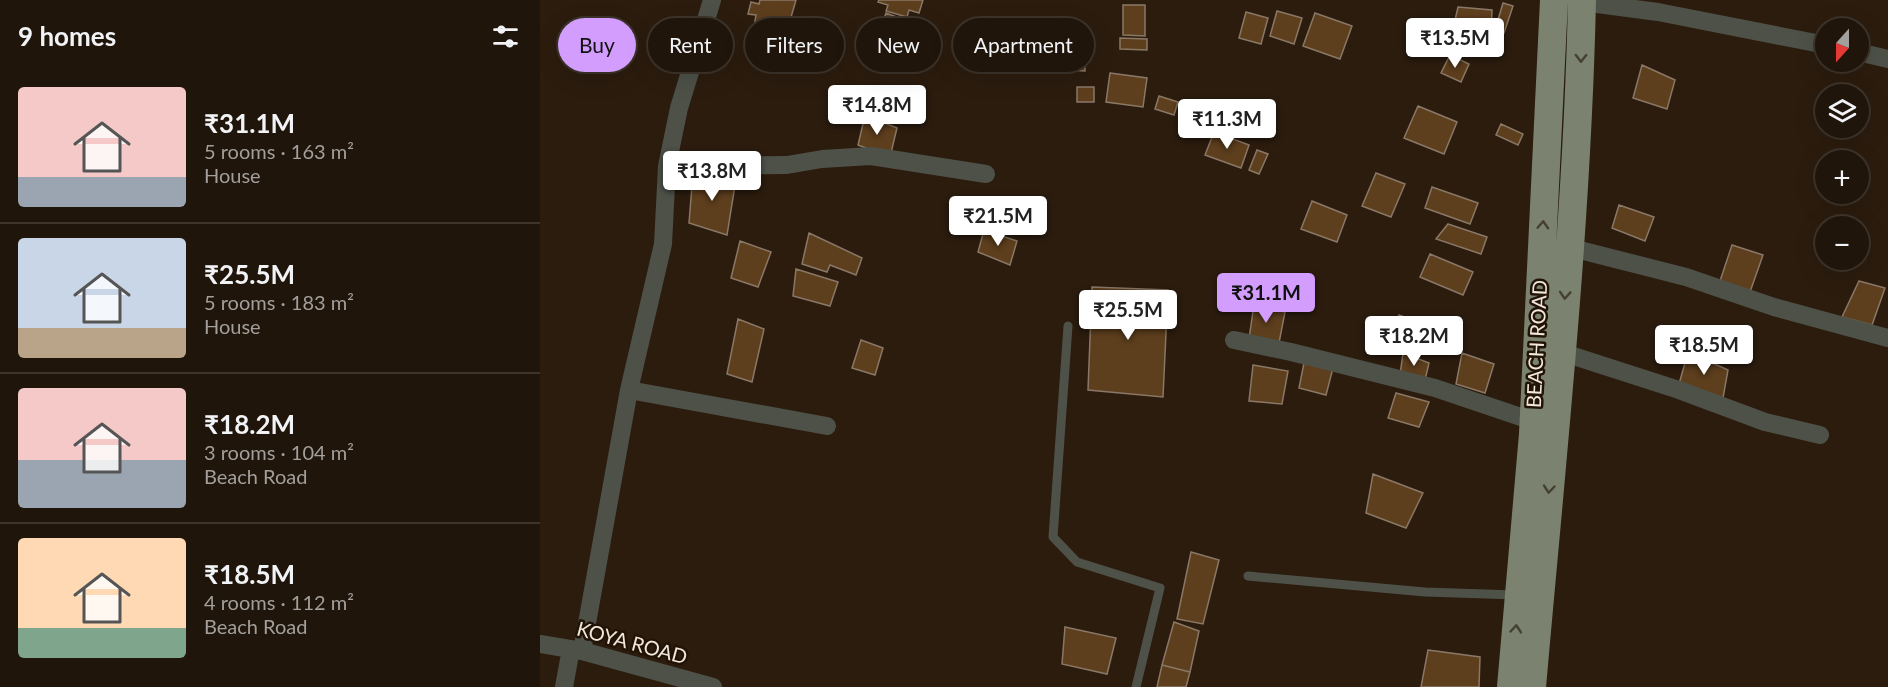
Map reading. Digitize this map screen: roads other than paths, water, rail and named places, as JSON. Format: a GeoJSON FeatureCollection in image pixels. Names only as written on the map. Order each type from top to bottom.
{"type":"FeatureCollection","features":[{"type":"Feature","properties":{"kind":"main road"},"geometry":{"type":"LineString","coordinates":[[1532,687],[1561,352],[1580,84],[1573,1]]}},
{"type":"Feature","properties":{"kind":"main road","name":"BEACH ROAD"},"geometry":{"type":"LineString","coordinates":[[1511,687],[1533,421],[1573,1]]}},
{"type":"Feature","properties":{"kind":"street"},"geometry":{"type":"LineString","coordinates":[[564,687],[577,650],[629,390],[663,244],[667,166],[680,108],[712,0]]}},
{"type":"Feature","properties":{"kind":"street"},"geometry":{"type":"LineString","coordinates":[[1573,1],[1658,12],[1815,43]]}},
{"type":"Feature","properties":{"kind":"street"},"geometry":{"type":"LineString","coordinates":[[1869,54],[1888,58]]}},
{"type":"Feature","properties":{"kind":"street"},"geometry":{"type":"LineString","coordinates":[[667,166],[787,165],[822,159],[871,156],[986,174]]}},
{"type":"Feature","properties":{"kind":"street"},"geometry":{"type":"LineString","coordinates":[[1568,247],[1686,277],[1774,307],[1888,338]]}},
{"type":"Feature","properties":{"kind":"street"},"geometry":{"type":"LineString","coordinates":[[1234,340],[1435,388],[1533,421]]}},
{"type":"Feature","properties":{"kind":"street"},"geometry":{"type":"LineString","coordinates":[[1561,352],[1679,390],[1765,422],[1820,435]]}},
{"type":"Feature","properties":{"kind":"street"},"geometry":{"type":"LineString","coordinates":[[629,390],[827,426]]}},
{"type":"Feature","properties":{"kind":"street","name":"KOYA ROAD"},"geometry":{"type":"LineString","coordinates":[[540,644],[577,650],[713,687]]}},
{"type":"Feature","properties":{"kind":"lane"},"geometry":{"type":"LineString","coordinates":[[1068,326],[1053,537],[1077,562],[1160,588],[1136,687]]}},
{"type":"Feature","properties":{"kind":"lane"},"geometry":{"type":"LineString","coordinates":[[1248,576],[1425,592],[1519,595]]}}]}
